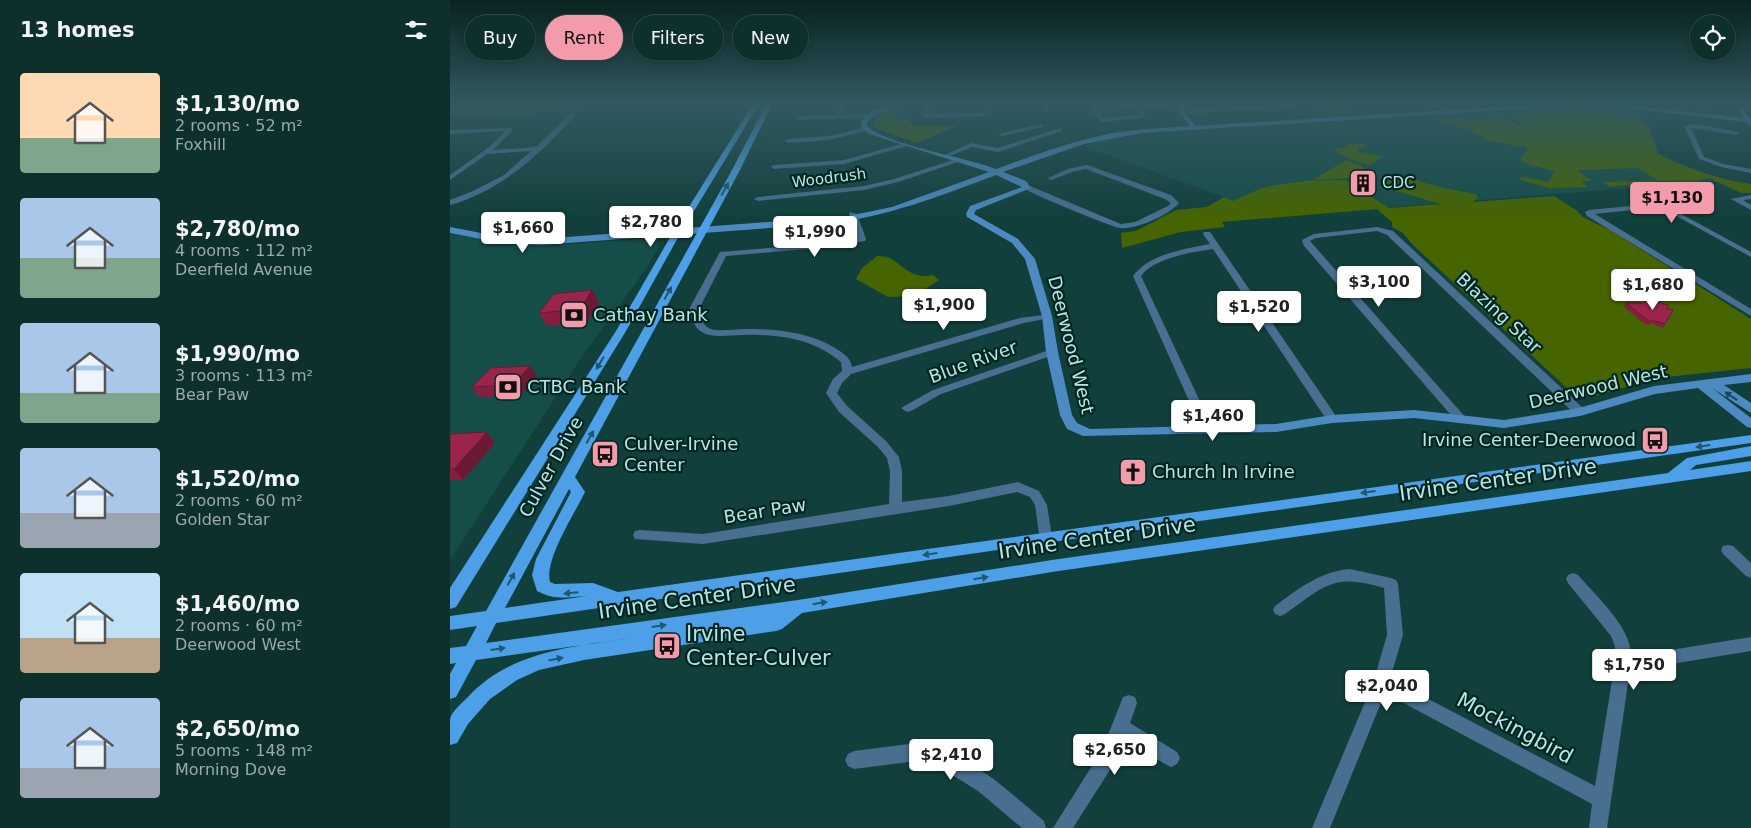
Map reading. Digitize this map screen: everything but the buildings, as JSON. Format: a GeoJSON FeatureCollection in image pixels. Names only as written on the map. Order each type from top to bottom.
{"type":"FeatureCollection","features":[{"type":"Feature","properties":{"kind":"main road","name":"Culver Drive"},"geometry":{"type":"LineString","coordinates":[[450,602],[621,331],[677,231],[732,143]]}},
{"type":"Feature","properties":{"kind":"main road","name":"Culver Drive"},"geometry":{"type":"LineString","coordinates":[[450,691],[750,143]]}},
{"type":"Feature","properties":{"kind":"main road"},"geometry":{"type":"LineString","coordinates":[[621,331],[638,347]]}},
{"type":"Feature","properties":{"kind":"main road","name":"Irvine Center Drive"},"geometry":{"type":"LineString","coordinates":[[450,623],[1046,537],[1751,440]]}},
{"type":"Feature","properties":{"kind":"main road"},"geometry":{"type":"LineString","coordinates":[[1671,478],[1692,461],[1751,451]]}},
{"type":"Feature","properties":{"kind":"main road","name":"Irvine Center Drive"},"geometry":{"type":"LineString","coordinates":[[450,656],[798,607],[1052,566],[1751,466]]}},
{"type":"Feature","properties":{"kind":"main road"},"geometry":{"type":"LineString","coordinates":[[568,477],[578,492],[544,560],[540,575],[543,586],[552,592],[564,594],[592,590],[618,599]]}},
{"type":"Feature","properties":{"kind":"main road"},"geometry":{"type":"LineString","coordinates":[[450,736],[462,716],[483,694],[512,674],[541,662],[601,650],[776,624],[798,607]]}},
{"type":"Feature","properties":{"kind":"street"},"geometry":{"type":"LineString","coordinates":[[450,178],[497,143]]}},
{"type":"Feature","properties":{"kind":"street"},"geometry":{"type":"LineString","coordinates":[[450,203],[500,180],[543,143]]}},
{"type":"Feature","properties":{"kind":"street"},"geometry":{"type":"LineString","coordinates":[[898,143],[959,160],[994,174],[1016,186],[1027,188],[1120,226],[1136,224],[1171,208],[1176,203],[1168,198],[1087,168],[1070,170],[1051,178]]}},
{"type":"Feature","properties":{"kind":"street"},"geometry":{"type":"LineString","coordinates":[[998,150],[1018,143]]}},
{"type":"Feature","properties":{"kind":"street"},"geometry":{"type":"LineString","coordinates":[[450,230],[502,240],[540,242],[703,229],[812,223],[889,210],[1086,143]]}},
{"type":"Feature","properties":{"kind":"street"},"geometry":{"type":"LineString","coordinates":[[1694,143],[1701,158],[1723,166],[1751,171]]}},
{"type":"Feature","properties":{"kind":"street"},"geometry":{"type":"LineString","coordinates":[[774,168],[844,162],[905,145]]}},
{"type":"Feature","properties":{"kind":"street"},"geometry":{"type":"LineString","coordinates":[[945,156],[971,146],[984,146],[1009,153]]}},
{"type":"Feature","properties":{"kind":"street"},"geometry":{"type":"LineString","coordinates":[[488,150],[539,147]]}},
{"type":"Feature","properties":{"kind":"street","name":"Woodrush"},"geometry":{"type":"LineString","coordinates":[[758,199],[864,188],[896,181],[959,160]]}},
{"type":"Feature","properties":{"kind":"street","name":"Deerwood West"},"geometry":{"type":"LineString","coordinates":[[1027,188],[974,208],[970,214],[971,217],[1014,241],[1023,249],[1034,269],[1047,316],[1052,352],[1066,415],[1072,426],[1088,433],[1276,428],[1332,419],[1414,414],[1504,424],[1580,412],[1654,390],[1751,378]]}},
{"type":"Feature","properties":{"kind":"street"},"geometry":{"type":"LineString","coordinates":[[1751,197],[1736,199],[1751,208]]}},
{"type":"Feature","properties":{"kind":"street"},"geometry":{"type":"LineString","coordinates":[[1751,255],[1661,205],[1589,212],[1751,312]]}},
{"type":"Feature","properties":{"kind":"street"},"geometry":{"type":"LineString","coordinates":[[847,372],[846,361],[823,343],[788,335],[757,331],[718,333],[705,330],[698,323],[694,311],[723,254],[819,246],[862,239],[854,216]]}},
{"type":"Feature","properties":{"kind":"street"},"geometry":{"type":"LineString","coordinates":[[450,222],[491,232],[540,236],[677,231]]}},
{"type":"Feature","properties":{"kind":"street","name":"Blazing Star"},"geometry":{"type":"LineString","coordinates":[[1461,419],[1307,244],[1306,240],[1314,236],[1377,229],[1390,233],[1580,412]]}},
{"type":"Feature","properties":{"kind":"street"},"geometry":{"type":"LineString","coordinates":[[1206,234],[1332,419]]}},
{"type":"Feature","properties":{"kind":"street"},"geometry":{"type":"LineString","coordinates":[[1207,429],[1137,276],[1138,272],[1145,267],[1182,253],[1215,246]]}},
{"type":"Feature","properties":{"kind":"street"},"geometry":{"type":"LineString","coordinates":[[895,508],[896,470],[893,457],[882,444],[843,409],[831,393],[837,381],[847,372],[1023,320],[1047,316]]}},
{"type":"Feature","properties":{"kind":"street","name":"Blue River"},"geometry":{"type":"LineString","coordinates":[[907,408],[936,392],[1052,352]]}},
{"type":"Feature","properties":{"kind":"street"},"geometry":{"type":"LineString","coordinates":[[1706,383],[1751,409]]}},
{"type":"Feature","properties":{"kind":"street"},"geometry":{"type":"LineString","coordinates":[[1706,383],[1751,424]]}},
{"type":"Feature","properties":{"kind":"street","name":"Bear Paw"},"geometry":{"type":"LineString","coordinates":[[640,535],[703,539],[949,501],[1018,487],[1035,494],[1040,505],[1046,537]]}},
{"type":"Feature","properties":{"kind":"street"},"geometry":{"type":"LineString","coordinates":[[1728,550],[1751,572]]}},
{"type":"Feature","properties":{"kind":"street"},"geometry":{"type":"LineString","coordinates":[[1280,610],[1321,582],[1333,577],[1346,574],[1391,584],[1395,634],[1381,684],[1321,828]]}},
{"type":"Feature","properties":{"kind":"street"},"geometry":{"type":"LineString","coordinates":[[1573,579],[1618,632],[1623,647],[1623,662],[1598,828]]}},
{"type":"Feature","properties":{"kind":"street"},"geometry":{"type":"LineString","coordinates":[[1623,662],[1646,661],[1751,644]]}},
{"type":"Feature","properties":{"kind":"street","name":"Mockingbird"},"geometry":{"type":"LineString","coordinates":[[1381,684],[1602,799]]}},
{"type":"Feature","properties":{"kind":"street"},"geometry":{"type":"LineString","coordinates":[[1062,828],[1109,756],[1129,703]]}},
{"type":"Feature","properties":{"kind":"street"},"geometry":{"type":"LineString","coordinates":[[1120,726],[1171,758]]}},
{"type":"Feature","properties":{"kind":"street"},"geometry":{"type":"LineString","coordinates":[[854,760],[895,754],[928,754],[962,768],[1037,828]]}},
{"type":"Feature","properties":{"kind":"shaded area"},"geometry":{"type":"Polygon","coordinates":[[[1094,143],[1656,143],[1660,154],[1716,181],[1255,218],[1252,211],[1224,197],[1084,146],[1094,143]]]}},
{"type":"Feature","properties":{"kind":"shaded area"},"geometry":{"type":"Polygon","coordinates":[[[450,234],[513,244],[570,244],[641,239],[654,240],[658,242],[659,247],[643,273],[583,355],[450,560],[450,234]]]}},
{"type":"Feature","properties":{"kind":"green space"},"geometry":{"type":"Polygon","coordinates":[[[1350,143],[1365,144],[1366,146],[1357,149],[1360,152],[1383,156],[1370,165],[1352,160],[1333,150],[1346,147],[1350,143]]]}},
{"type":"Feature","properties":{"kind":"green space"},"geometry":{"type":"Polygon","coordinates":[[[1500,143],[1654,143],[1658,154],[1703,173],[1751,184],[1751,193],[1741,193],[1709,178],[1693,182],[1659,181],[1610,187],[1603,182],[1657,180],[1638,168],[1577,170],[1592,181],[1581,181],[1588,187],[1549,188],[1517,178],[1525,177],[1548,182],[1555,171],[1529,165],[1520,160],[1528,148],[1500,143]]]}},
{"type":"Feature","properties":{"kind":"green space"},"geometry":{"type":"Polygon","coordinates":[[[1346,160],[1362,166],[1365,170],[1353,178],[1313,180],[1346,160]]]}},
{"type":"Feature","properties":{"kind":"green space"},"geometry":{"type":"Polygon","coordinates":[[[1400,175],[1435,186],[1475,194],[1478,197],[1473,202],[1554,196],[1576,210],[1583,217],[1610,230],[1751,319],[1751,368],[1657,378],[1592,397],[1570,391],[1413,245],[1403,233],[1392,227],[1392,222],[1377,209],[1222,222],[1225,227],[1181,232],[1122,248],[1121,233],[1136,231],[1176,210],[1207,207],[1224,197],[1233,201],[1262,188],[1276,185],[1305,181],[1345,180],[1389,208],[1440,204],[1381,186],[1400,175]]]}},
{"type":"Feature","properties":{"kind":"green space"},"geometry":{"type":"Polygon","coordinates":[[[877,256],[892,259],[915,274],[923,276],[933,275],[939,280],[915,296],[888,297],[856,279],[862,268],[877,256]]]}},
{"type":"Feature","properties":{"kind":"place","name":"CDC"},"geometry":{"type":"Point","coordinates":[1363,183]}},
{"type":"Feature","properties":{"kind":"place","name":"Cathay Bank"},"geometry":{"type":"Point","coordinates":[574,315]}},
{"type":"Feature","properties":{"kind":"place","name":"CTBC Bank"},"geometry":{"type":"Point","coordinates":[508,387]}},
{"type":"Feature","properties":{"kind":"place","name":"Irvine Center-Deerwood"},"geometry":{"type":"Point","coordinates":[1655,440]}},
{"type":"Feature","properties":{"kind":"place","name":"Culver-Irvine Center"},"geometry":{"type":"Point","coordinates":[605,454]}},
{"type":"Feature","properties":{"kind":"place","name":"Church In Irvine"},"geometry":{"type":"Point","coordinates":[1133,472]}},
{"type":"Feature","properties":{"kind":"place","name":"Irvine Center-Culver"},"geometry":{"type":"Point","coordinates":[667,646]}}]}
